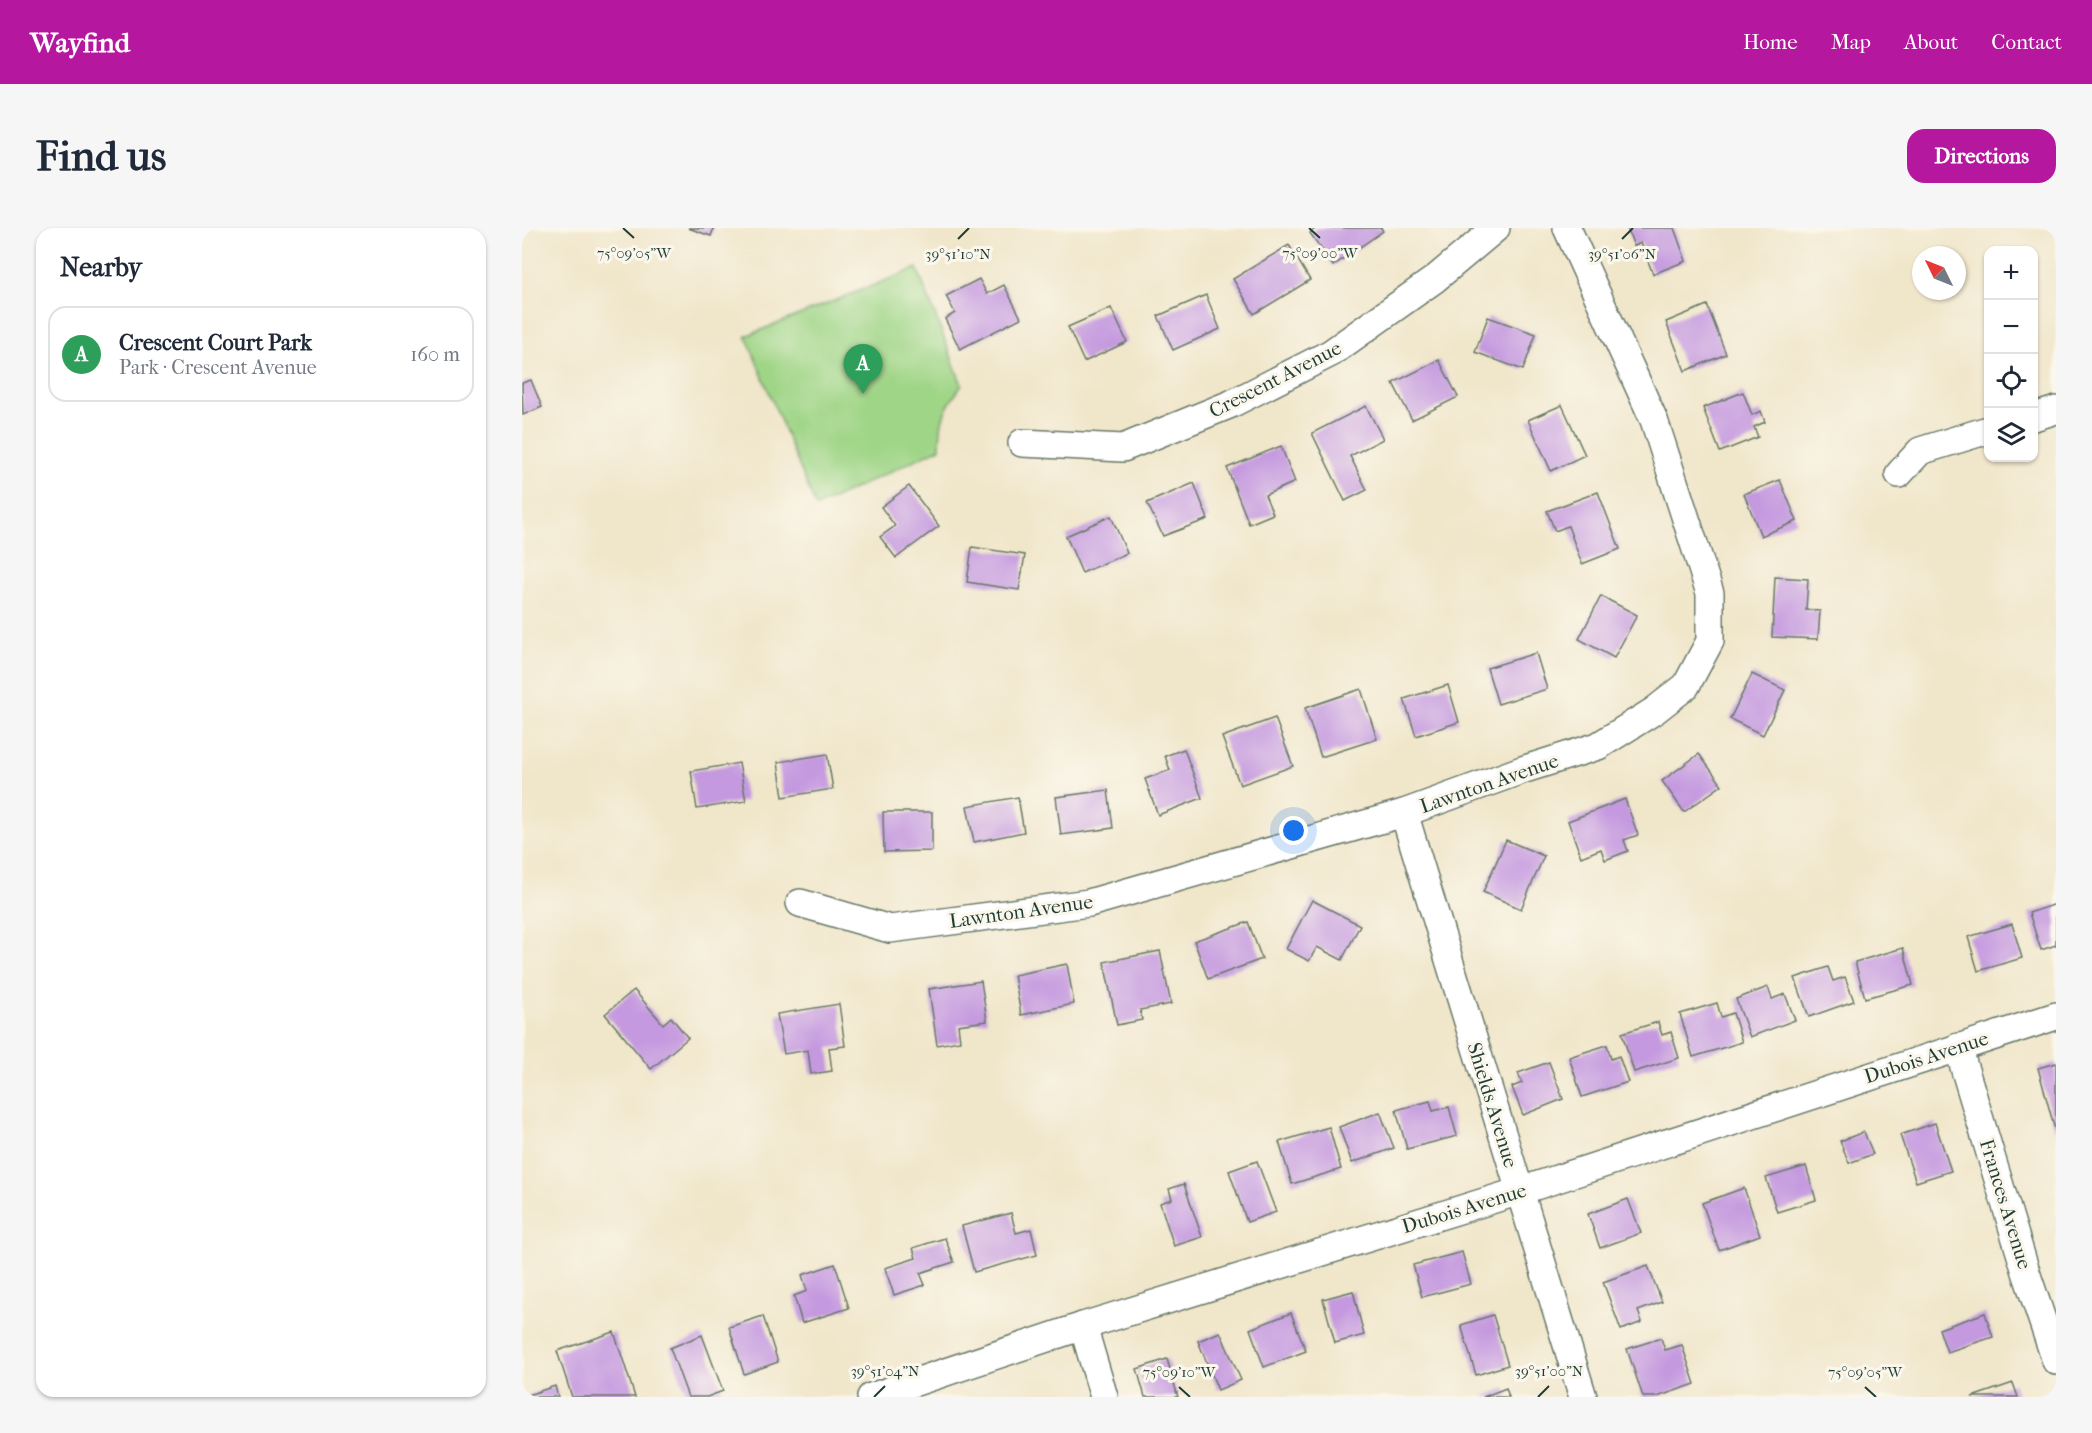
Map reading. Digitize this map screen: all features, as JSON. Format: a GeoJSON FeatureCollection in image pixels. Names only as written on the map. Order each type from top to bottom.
{"type":"FeatureCollection","features":[{"type":"Feature","properties":{"kind":"street","name":"Crescent Avenue"},"geometry":{"type":"LineString","coordinates":[[1022,443],[1123,448],[1231,404],[1332,353],[1435,279],[1496,228]]}},
{"type":"Feature","properties":{"kind":"street","name":"Lawnton Avenue"},"geometry":{"type":"LineString","coordinates":[[800,903],[890,929],[1089,903],[1404,813],[1521,770],[1598,746],[1654,711],[1686,686],[1710,640],[1710,593],[1654,420],[1567,228]]}},
{"type":"Feature","properties":{"kind":"street"},"geometry":{"type":"LineString","coordinates":[[2038,416],[2056,410]]}},
{"type":"Feature","properties":{"kind":"street"},"geometry":{"type":"LineString","coordinates":[[1899,474],[1920,451],[1984,432]]}},
{"type":"Feature","properties":{"kind":"street","name":"Shields Avenue"},"geometry":{"type":"LineString","coordinates":[[1404,813],[1583,1397]]}},
{"type":"Feature","properties":{"kind":"street","name":"Dubois Avenue"},"geometry":{"type":"LineString","coordinates":[[871,1397],[1083,1326],[1520,1191],[2056,1016]]}},
{"type":"Feature","properties":{"kind":"street","name":"Frances Avenue"},"geometry":{"type":"LineString","coordinates":[[1958,1047],[2026,1272],[2056,1361]]}},
{"type":"Feature","properties":{"kind":"street"},"geometry":{"type":"LineString","coordinates":[[1083,1326],[1104,1397]]}},
{"type":"Feature","properties":{"kind":"green space"},"geometry":{"type":"Polygon","coordinates":[[[917,268],[962,385],[944,414],[940,448],[816,507],[746,336],[917,268]]]}},
{"type":"Feature","properties":{"kind":"building"},"geometry":{"type":"Polygon","coordinates":[[[688,228],[714,228],[711,236],[688,228]]]}},
{"type":"Feature","properties":{"kind":"building"},"geometry":{"type":"Polygon","coordinates":[[[1316,228],[1381,228],[1383,231],[1333,266],[1310,233],[1316,228]]]}},
{"type":"Feature","properties":{"kind":"building"},"geometry":{"type":"Polygon","coordinates":[[[1627,228],[1674,228],[1686,261],[1653,274],[1641,243],[1634,246],[1627,228]]]}},
{"type":"Feature","properties":{"kind":"building"},"geometry":{"type":"Polygon","coordinates":[[[1289,245],[1310,280],[1254,314],[1233,279],[1289,245]]]}},
{"type":"Feature","properties":{"kind":"building"},"geometry":{"type":"Polygon","coordinates":[[[979,279],[987,294],[1004,285],[1021,318],[960,349],[945,319],[955,313],[946,296],[979,279]]]}},
{"type":"Feature","properties":{"kind":"building"},"geometry":{"type":"Polygon","coordinates":[[[1206,295],[1220,329],[1173,350],[1158,316],[1206,295]]]}},
{"type":"Feature","properties":{"kind":"building"},"geometry":{"type":"Polygon","coordinates":[[[1707,305],[1726,354],[1685,371],[1666,322],[1707,305]]]}},
{"type":"Feature","properties":{"kind":"building"},"geometry":{"type":"Polygon","coordinates":[[[1111,308],[1127,342],[1084,362],[1068,327],[1111,308]]]}},
{"type":"Feature","properties":{"kind":"building"},"geometry":{"type":"Polygon","coordinates":[[[1488,317],[1536,334],[1523,370],[1475,352],[1488,317]]]}},
{"type":"Feature","properties":{"kind":"building"},"geometry":{"type":"Polygon","coordinates":[[[1439,360],[1458,397],[1412,420],[1393,383],[1439,360]]]}},
{"type":"Feature","properties":{"kind":"building"},"geometry":{"type":"Polygon","coordinates":[[[531,380],[542,407],[523,415],[522,383],[531,380]]]}},
{"type":"Feature","properties":{"kind":"building"},"geometry":{"type":"Polygon","coordinates":[[[1743,392],[1752,415],[1761,411],[1765,422],[1754,427],[1758,437],[1720,452],[1703,408],[1743,392]]]}},
{"type":"Feature","properties":{"kind":"building"},"geometry":{"type":"Polygon","coordinates":[[[1562,405],[1585,455],[1551,471],[1528,420],[1562,405]]]}},
{"type":"Feature","properties":{"kind":"building"},"geometry":{"type":"Polygon","coordinates":[[[1366,406],[1383,439],[1350,456],[1367,490],[1345,501],[1312,433],[1366,406]]]}},
{"type":"Feature","properties":{"kind":"building"},"geometry":{"type":"Polygon","coordinates":[[[1281,446],[1295,482],[1265,495],[1273,514],[1249,524],[1227,468],[1281,446]]]}},
{"type":"Feature","properties":{"kind":"building"},"geometry":{"type":"Polygon","coordinates":[[[1780,480],[1797,521],[1761,536],[1744,494],[1780,480]]]}},
{"type":"Feature","properties":{"kind":"building"},"geometry":{"type":"Polygon","coordinates":[[[1194,483],[1208,519],[1163,536],[1147,503],[1194,483]]]}},
{"type":"Feature","properties":{"kind":"building"},"geometry":{"type":"Polygon","coordinates":[[[909,486],[939,526],[896,558],[880,537],[895,526],[881,507],[909,486]]]}},
{"type":"Feature","properties":{"kind":"building"},"geometry":{"type":"Polygon","coordinates":[[[1598,492],[1620,549],[1582,564],[1568,526],[1555,531],[1547,511],[1598,492]]]}},
{"type":"Feature","properties":{"kind":"building"},"geometry":{"type":"Polygon","coordinates":[[[1111,516],[1127,553],[1082,573],[1066,536],[1111,516]]]}},
{"type":"Feature","properties":{"kind":"building"},"geometry":{"type":"Polygon","coordinates":[[[972,547],[1025,555],[1019,590],[967,582],[972,547]]]}},
{"type":"Feature","properties":{"kind":"building"},"geometry":{"type":"Polygon","coordinates":[[[1775,577],[1808,579],[1806,610],[1820,611],[1818,639],[1772,637],[1775,577]]]}},
{"type":"Feature","properties":{"kind":"building"},"geometry":{"type":"Polygon","coordinates":[[[1601,596],[1637,615],[1614,658],[1579,639],[1601,596]]]}},
{"type":"Feature","properties":{"kind":"building"},"geometry":{"type":"Polygon","coordinates":[[[1536,653],[1547,689],[1498,704],[1487,668],[1536,653]]]}},
{"type":"Feature","properties":{"kind":"building"},"geometry":{"type":"Polygon","coordinates":[[[1752,674],[1785,690],[1763,735],[1730,719],[1752,674]]]}},
{"type":"Feature","properties":{"kind":"building"},"geometry":{"type":"Polygon","coordinates":[[[1448,685],[1459,722],[1416,736],[1404,699],[1448,685]]]}},
{"type":"Feature","properties":{"kind":"building"},"geometry":{"type":"Polygon","coordinates":[[[1361,689],[1377,739],[1321,757],[1305,708],[1361,689]]]}},
{"type":"Feature","properties":{"kind":"building"},"geometry":{"type":"Polygon","coordinates":[[[1275,718],[1293,766],[1240,785],[1222,737],[1275,718]]]}},
{"type":"Feature","properties":{"kind":"building"},"geometry":{"type":"Polygon","coordinates":[[[1184,749],[1202,798],[1158,815],[1145,779],[1170,770],[1165,756],[1184,749]]]}},
{"type":"Feature","properties":{"kind":"building"},"geometry":{"type":"Polygon","coordinates":[[[827,754],[833,789],[783,797],[778,762],[827,754]]]}},
{"type":"Feature","properties":{"kind":"building"},"geometry":{"type":"Polygon","coordinates":[[[1699,754],[1722,785],[1684,812],[1662,781],[1699,754]]]}},
{"type":"Feature","properties":{"kind":"building"},"geometry":{"type":"Polygon","coordinates":[[[739,763],[746,801],[697,809],[691,771],[739,763]]]}},
{"type":"Feature","properties":{"kind":"building"},"geometry":{"type":"Polygon","coordinates":[[[1108,790],[1113,828],[1061,835],[1056,797],[1108,790]]]}},
{"type":"Feature","properties":{"kind":"building"},"geometry":{"type":"Polygon","coordinates":[[[1018,797],[1024,832],[974,842],[967,806],[1018,797]]]}},
{"type":"Feature","properties":{"kind":"building"},"geometry":{"type":"Polygon","coordinates":[[[1625,799],[1638,835],[1624,840],[1628,851],[1605,860],[1601,849],[1581,857],[1568,821],[1625,799]]]}},
{"type":"Feature","properties":{"kind":"building"},"geometry":{"type":"Polygon","coordinates":[[[883,812],[932,812],[932,851],[884,852],[883,812]]]}},
{"type":"Feature","properties":{"kind":"building"},"geometry":{"type":"Polygon","coordinates":[[[1506,840],[1544,856],[1521,909],[1483,892],[1506,840]]]}},
{"type":"Feature","properties":{"kind":"building"},"geometry":{"type":"Polygon","coordinates":[[[1312,900],[1360,925],[1342,960],[1317,947],[1309,961],[1286,949],[1312,900]]]}},
{"type":"Feature","properties":{"kind":"building"},"geometry":{"type":"Polygon","coordinates":[[[2056,904],[2056,945],[2041,950],[2029,913],[2056,904]]]}},
{"type":"Feature","properties":{"kind":"building"},"geometry":{"type":"Polygon","coordinates":[[[1248,922],[1262,959],[1208,979],[1194,941],[1248,922]]]}},
{"type":"Feature","properties":{"kind":"building"},"geometry":{"type":"Polygon","coordinates":[[[2012,924],[2022,958],[1978,971],[1968,937],[2012,924]]]}},
{"type":"Feature","properties":{"kind":"building"},"geometry":{"type":"Polygon","coordinates":[[[1903,948],[1913,985],[1865,998],[1855,962],[1903,948]]]}},
{"type":"Feature","properties":{"kind":"building"},"geometry":{"type":"Polygon","coordinates":[[[1160,951],[1171,1004],[1140,1010],[1142,1020],[1117,1025],[1104,962],[1160,951]]]}},
{"type":"Feature","properties":{"kind":"building"},"geometry":{"type":"Polygon","coordinates":[[[1067,964],[1074,1004],[1021,1015],[1014,975],[1067,964]]]}},
{"type":"Feature","properties":{"kind":"building"},"geometry":{"type":"Polygon","coordinates":[[[1828,967],[1833,981],[1845,977],[1854,1001],[1809,1017],[1795,978],[1828,967]]]}},
{"type":"Feature","properties":{"kind":"building"},"geometry":{"type":"Polygon","coordinates":[[[981,981],[987,1021],[958,1025],[960,1041],[937,1045],[929,989],[981,981]]]}},
{"type":"Feature","properties":{"kind":"building"},"geometry":{"type":"Polygon","coordinates":[[[1768,987],[1772,999],[1785,994],[1795,1020],[1750,1037],[1736,999],[1768,987]]]}},
{"type":"Feature","properties":{"kind":"building"},"geometry":{"type":"Polygon","coordinates":[[[634,990],[663,1024],[671,1017],[688,1038],[651,1069],[605,1014],[634,990]]]}},
{"type":"Feature","properties":{"kind":"building"},"geometry":{"type":"Polygon","coordinates":[[[1717,1003],[1721,1017],[1733,1013],[1742,1042],[1693,1057],[1680,1014],[1717,1003]]]}},
{"type":"Feature","properties":{"kind":"building"},"geometry":{"type":"Polygon","coordinates":[[[839,1004],[845,1046],[829,1048],[832,1071],[811,1074],[808,1050],[784,1054],[777,1014],[839,1004]]]}},
{"type":"Feature","properties":{"kind":"building"},"geometry":{"type":"Polygon","coordinates":[[[1658,1022],[1662,1035],[1671,1032],[1679,1058],[1634,1072],[1622,1033],[1658,1022]]]}},
{"type":"Feature","properties":{"kind":"building"},"geometry":{"type":"Polygon","coordinates":[[[1607,1045],[1611,1059],[1619,1056],[1628,1082],[1582,1097],[1569,1057],[1607,1045]]]}},
{"type":"Feature","properties":{"kind":"building"},"geometry":{"type":"Polygon","coordinates":[[[1549,1062],[1563,1099],[1523,1115],[1512,1087],[1522,1083],[1518,1073],[1549,1062]]]}},
{"type":"Feature","properties":{"kind":"building"},"geometry":{"type":"Polygon","coordinates":[[[2056,1063],[2056,1129],[2055,1130],[2038,1068],[2056,1063]]]}},
{"type":"Feature","properties":{"kind":"building"},"geometry":{"type":"Polygon","coordinates":[[[1430,1101],[1433,1111],[1449,1107],[1457,1136],[1407,1149],[1396,1110],[1430,1101]]]}},
{"type":"Feature","properties":{"kind":"building"},"geometry":{"type":"Polygon","coordinates":[[[1380,1112],[1394,1148],[1352,1163],[1339,1127],[1380,1112]]]}},
{"type":"Feature","properties":{"kind":"building"},"geometry":{"type":"Polygon","coordinates":[[[1935,1123],[1951,1171],[1916,1182],[1900,1135],[1935,1123]]]}},
{"type":"Feature","properties":{"kind":"building"},"geometry":{"type":"Polygon","coordinates":[[[1329,1127],[1341,1169],[1292,1184],[1279,1142],[1329,1127]]]}},
{"type":"Feature","properties":{"kind":"building"},"geometry":{"type":"Polygon","coordinates":[[[1864,1132],[1873,1154],[1849,1163],[1840,1141],[1864,1132]]]}},
{"type":"Feature","properties":{"kind":"building"},"geometry":{"type":"Polygon","coordinates":[[[1257,1161],[1276,1212],[1247,1222],[1229,1171],[1257,1161]]]}},
{"type":"Feature","properties":{"kind":"building"},"geometry":{"type":"Polygon","coordinates":[[[1806,1166],[1816,1200],[1777,1212],[1766,1178],[1806,1166]]]}},
{"type":"Feature","properties":{"kind":"building"},"geometry":{"type":"Polygon","coordinates":[[[1184,1184],[1202,1237],[1174,1246],[1160,1203],[1172,1199],[1169,1189],[1184,1184]]]}},
{"type":"Feature","properties":{"kind":"building"},"geometry":{"type":"Polygon","coordinates":[[[1744,1188],[1760,1235],[1719,1250],[1702,1203],[1744,1188]]]}},
{"type":"Feature","properties":{"kind":"building"},"geometry":{"type":"Polygon","coordinates":[[[1628,1199],[1641,1233],[1600,1248],[1588,1214],[1628,1199]]]}},
{"type":"Feature","properties":{"kind":"building"},"geometry":{"type":"Polygon","coordinates":[[[1011,1213],[1016,1233],[1031,1229],[1037,1255],[974,1272],[962,1226],[1011,1213]]]}},
{"type":"Feature","properties":{"kind":"building"},"geometry":{"type":"Polygon","coordinates":[[[945,1238],[954,1262],[920,1273],[925,1285],[894,1295],[885,1268],[916,1258],[913,1248],[945,1238]]]}},
{"type":"Feature","properties":{"kind":"building"},"geometry":{"type":"Polygon","coordinates":[[[1462,1252],[1471,1284],[1422,1297],[1413,1265],[1462,1252]]]}},
{"type":"Feature","properties":{"kind":"building"},"geometry":{"type":"Polygon","coordinates":[[[835,1264],[849,1308],[802,1323],[794,1296],[807,1291],[802,1275],[835,1264]]]}},
{"type":"Feature","properties":{"kind":"building"},"geometry":{"type":"Polygon","coordinates":[[[1648,1266],[1662,1302],[1638,1311],[1642,1322],[1621,1330],[1603,1282],[1648,1266]]]}},
{"type":"Feature","properties":{"kind":"building"},"geometry":{"type":"Polygon","coordinates":[[[1353,1291],[1364,1335],[1335,1343],[1323,1299],[1353,1291]]]}},
{"type":"Feature","properties":{"kind":"building"},"geometry":{"type":"Polygon","coordinates":[[[1291,1313],[1306,1351],[1264,1367],[1250,1329],[1291,1313]]]}},
{"type":"Feature","properties":{"kind":"building"},"geometry":{"type":"Polygon","coordinates":[[[1985,1313],[1993,1337],[1947,1352],[1939,1329],[1985,1313]]]}},
{"type":"Feature","properties":{"kind":"building"},"geometry":{"type":"Polygon","coordinates":[[[1493,1315],[1508,1365],[1476,1375],[1461,1325],[1493,1315]]]}},
{"type":"Feature","properties":{"kind":"building"},"geometry":{"type":"Polygon","coordinates":[[[763,1316],[778,1362],[744,1374],[729,1327],[763,1316]]]}},
{"type":"Feature","properties":{"kind":"building"},"geometry":{"type":"Polygon","coordinates":[[[614,1332],[635,1397],[572,1397],[557,1351],[614,1332]]]}},
{"type":"Feature","properties":{"kind":"building"},"geometry":{"type":"Polygon","coordinates":[[[1220,1332],[1241,1380],[1218,1390],[1198,1341],[1220,1332]]]}},
{"type":"Feature","properties":{"kind":"building"},"geometry":{"type":"Polygon","coordinates":[[[702,1335],[723,1391],[707,1397],[688,1397],[670,1348],[702,1335]]]}},
{"type":"Feature","properties":{"kind":"building"},"geometry":{"type":"Polygon","coordinates":[[[1661,1338],[1665,1350],[1682,1345],[1695,1384],[1657,1397],[1643,1397],[1627,1349],[1661,1338]]]}},
{"type":"Feature","properties":{"kind":"building"},"geometry":{"type":"Polygon","coordinates":[[[1167,1359],[1178,1397],[1145,1397],[1137,1369],[1167,1359]]]}},
{"type":"Feature","properties":{"kind":"building"},"geometry":{"type":"Polygon","coordinates":[[[2013,1383],[2018,1397],[1972,1397],[2013,1383]]]}},
{"type":"Feature","properties":{"kind":"building"},"geometry":{"type":"Polygon","coordinates":[[[555,1386],[558,1397],[529,1397],[528,1395],[555,1386]]]}},
{"type":"Feature","properties":{"kind":"building"},"geometry":{"type":"Polygon","coordinates":[[[1506,1388],[1509,1397],[1483,1397],[1506,1388]]]}},
{"type":"Feature","properties":{"kind":"place","name":"Crescent Court Park"},"geometry":{"type":"Point","coordinates":[863,394]}}]}
